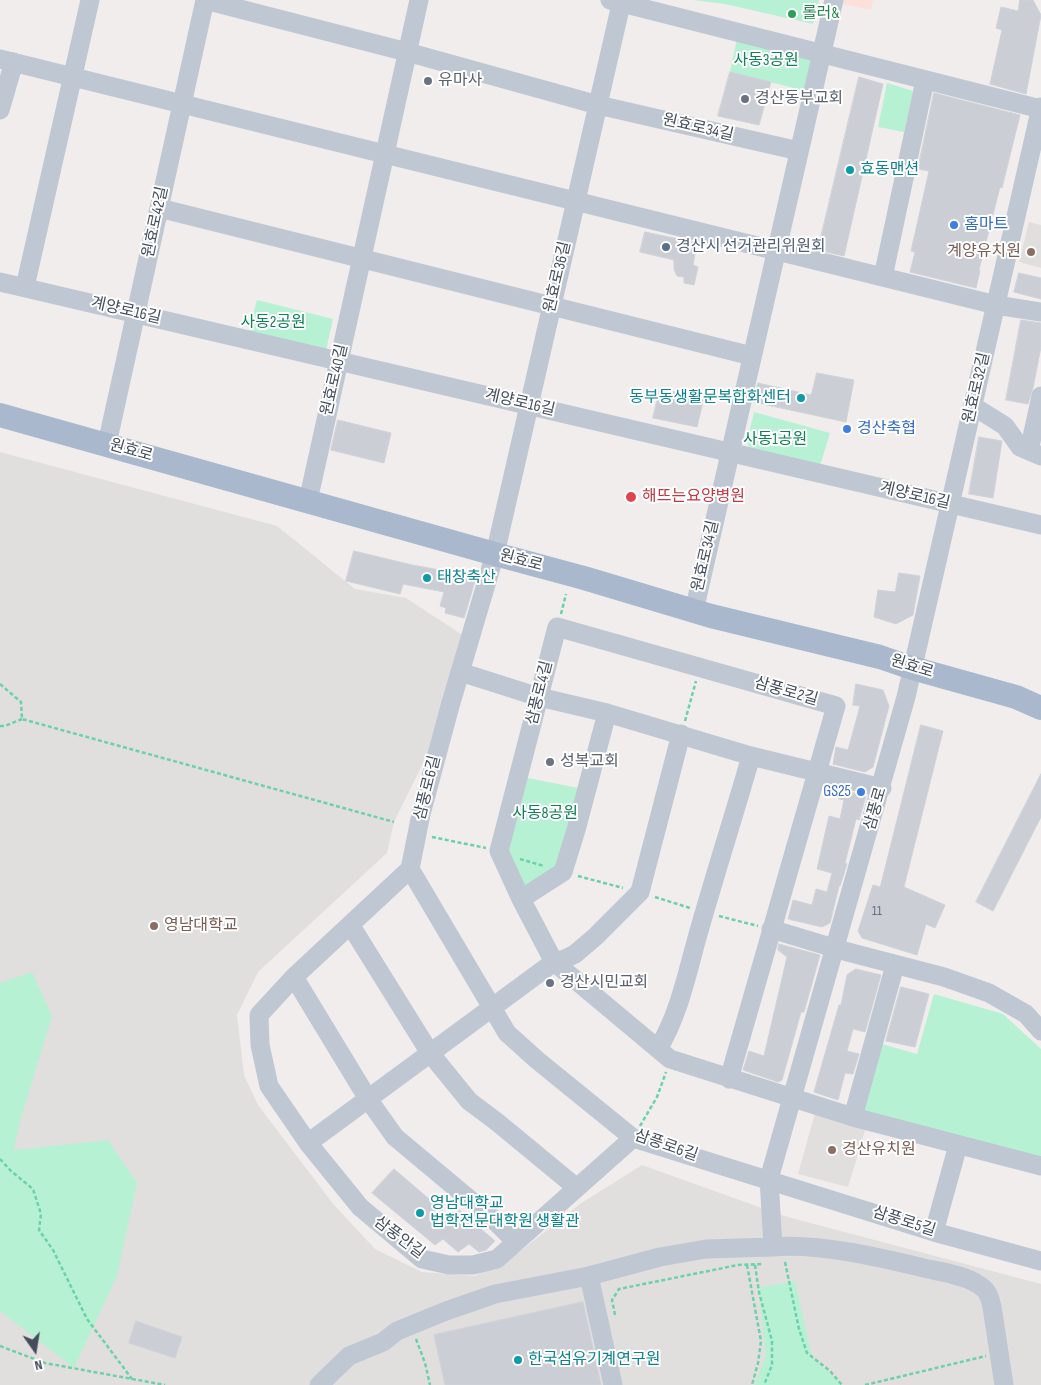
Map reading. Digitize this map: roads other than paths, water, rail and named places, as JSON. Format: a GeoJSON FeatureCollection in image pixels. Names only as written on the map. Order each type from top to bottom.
{"type":"FeatureCollection","features":[{"type":"Feature","properties":{"kind":"main road","name":"원효로"},"geometry":{"type":"LineString","coordinates":[[0,415],[584,578],[694,611],[880,657],[912,668],[1016,697],[1041,708]]}},
{"type":"Feature","properties":{"kind":"street"},"geometry":{"type":"LineString","coordinates":[[25,287],[90,0]]}},
{"type":"Feature","properties":{"kind":"street"},"geometry":{"type":"LineString","coordinates":[[205,0],[407,52],[598,105]]}},
{"type":"Feature","properties":{"kind":"street","name":"원효로42길"},"geometry":{"type":"LineString","coordinates":[[107,444],[205,0]]}},
{"type":"Feature","properties":{"kind":"street","name":"원효로40길"},"geometry":{"type":"LineString","coordinates":[[308,501],[419,0]]}},
{"type":"Feature","properties":{"kind":"street","name":"원효로34길"},"geometry":{"type":"LineString","coordinates":[[694,611],[834,0]]}},
{"type":"Feature","properties":{"kind":"street"},"geometry":{"type":"LineString","coordinates":[[617,1],[1041,108]]}},
{"type":"Feature","properties":{"kind":"street","name":"원효로36길"},"geometry":{"type":"LineString","coordinates":[[495,554],[598,105],[617,1]]}},
{"type":"Feature","properties":{"kind":"street"},"geometry":{"type":"LineString","coordinates":[[0,110],[7,60],[996,305],[1041,312]]}},
{"type":"Feature","properties":{"kind":"street"},"geometry":{"type":"LineString","coordinates":[[883,277],[925,80]]}},
{"type":"Feature","properties":{"kind":"street","name":"원효로34길"},"geometry":{"type":"LineString","coordinates":[[598,105],[799,151]]}},
{"type":"Feature","properties":{"kind":"street","name":"원효로32길"},"geometry":{"type":"LineString","coordinates":[[912,668],[1041,108]]}},
{"type":"Feature","properties":{"kind":"street"},"geometry":{"type":"LineString","coordinates":[[159,208],[752,356]]}},
{"type":"Feature","properties":{"kind":"street","name":"계양로16길"},"geometry":{"type":"LineString","coordinates":[[0,282],[1041,525]]}},
{"type":"Feature","properties":{"kind":"street"},"geometry":{"type":"LineString","coordinates":[[973,406],[1005,426],[1020,448],[1035,453],[1041,396]]}},
{"type":"Feature","properties":{"kind":"street","name":"삼풍로6길"},"geometry":{"type":"LineString","coordinates":[[495,554],[421,814],[410,869],[507,1033],[531,1055],[633,1138],[769,1179]]}},
{"type":"Feature","properties":{"kind":"street","name":"삼풍로4길"},"geometry":{"type":"LineString","coordinates":[[521,900],[500,852],[557,627],[700,667]]}},
{"type":"Feature","properties":{"kind":"street","name":"삼풍로2길"},"geometry":{"type":"LineString","coordinates":[[700,667],[836,706],[771,929]]}},
{"type":"Feature","properties":{"kind":"street","name":"삼풍로"},"geometry":{"type":"LineString","coordinates":[[779,1254],[769,1179],[791,1097],[882,788],[912,668]]}},
{"type":"Feature","properties":{"kind":"street"},"geometry":{"type":"LineString","coordinates":[[460,672],[539,697],[607,713],[751,756],[882,788]]}},
{"type":"Feature","properties":{"kind":"street"},"geometry":{"type":"LineString","coordinates":[[607,713],[563,872],[521,900],[554,962],[664,1054],[729,1078],[853,1117],[1041,1166]]}},
{"type":"Feature","properties":{"kind":"street"},"geometry":{"type":"LineString","coordinates":[[308,1143],[554,962],[575,954],[601,932],[638,894],[681,734]]}},
{"type":"Feature","properties":{"kind":"street"},"geometry":{"type":"LineString","coordinates":[[664,1054],[751,756]]}},
{"type":"Feature","properties":{"kind":"street","name":"삼풍안길"},"geometry":{"type":"LineString","coordinates":[[410,869],[351,926],[294,977],[259,1015],[260,1045],[270,1086],[308,1143],[360,1207],[422,1259],[449,1265],[473,1265],[497,1259],[633,1138]]}},
{"type":"Feature","properties":{"kind":"street"},"geometry":{"type":"LineString","coordinates":[[351,926],[430,1052],[469,1101],[577,1188]]}},
{"type":"Feature","properties":{"kind":"street"},"geometry":{"type":"LineString","coordinates":[[729,1078],[771,929],[895,965],[944,977],[989,993],[1026,1014],[1041,1031]]}},
{"type":"Feature","properties":{"kind":"street"},"geometry":{"type":"LineString","coordinates":[[853,1117],[895,965]]}},
{"type":"Feature","properties":{"kind":"street"},"geometry":{"type":"LineString","coordinates":[[294,977],[368,1099],[395,1137],[492,1218],[516,1242]]}},
{"type":"Feature","properties":{"kind":"street"},"geometry":{"type":"LineString","coordinates":[[934,1232],[958,1145]]}},
{"type":"Feature","properties":{"kind":"street","name":"삼풍로5길"},"geometry":{"type":"LineString","coordinates":[[769,1179],[934,1232],[1041,1261]]}},
{"type":"Feature","properties":{"kind":"street"},"geometry":{"type":"LineString","coordinates":[[319,1385],[349,1356],[383,1342],[397,1331],[495,1294],[589,1276],[660,1257],[706,1249],[779,1254],[813,1249],[873,1257],[941,1272],[978,1283],[987,1291],[991,1301],[1004,1385]]}},
{"type":"Feature","properties":{"kind":"street"},"geometry":{"type":"LineString","coordinates":[[589,1276],[614,1385]]}},
{"type":"Feature","properties":{"kind":"place","name":"롤러&"},"geometry":{"type":"Point","coordinates":[792,14]}},
{"type":"Feature","properties":{"kind":"place","name":"유마사"},"geometry":{"type":"Point","coordinates":[428,81]}},
{"type":"Feature","properties":{"kind":"place","name":"경산동부교회"},"geometry":{"type":"Point","coordinates":[745,99]}},
{"type":"Feature","properties":{"kind":"place","name":"효동맨션"},"geometry":{"type":"Point","coordinates":[850,170]}},
{"type":"Feature","properties":{"kind":"place","name":"홈마트"},"geometry":{"type":"Point","coordinates":[954,225]}},
{"type":"Feature","properties":{"kind":"place","name":"경산시 선거관리위원회"},"geometry":{"type":"Point","coordinates":[666,247]}},
{"type":"Feature","properties":{"kind":"place","name":"계양유치원"},"geometry":{"type":"Point","coordinates":[1031,252]}},
{"type":"Feature","properties":{"kind":"place","name":"동부동생활문복합화센터"},"geometry":{"type":"Point","coordinates":[801,398]}},
{"type":"Feature","properties":{"kind":"place","name":"경산축협"},"geometry":{"type":"Point","coordinates":[847,429]}},
{"type":"Feature","properties":{"kind":"place","name":"해뜨는요양병원"},"geometry":{"type":"Point","coordinates":[631,497]}},
{"type":"Feature","properties":{"kind":"place","name":"태창축산"},"geometry":{"type":"Point","coordinates":[427,578]}},
{"type":"Feature","properties":{"kind":"place","name":"성복교회"},"geometry":{"type":"Point","coordinates":[550,762]}},
{"type":"Feature","properties":{"kind":"place","name":"GS25"},"geometry":{"type":"Point","coordinates":[861,792]}},
{"type":"Feature","properties":{"kind":"place","name":"영남대학교"},"geometry":{"type":"Point","coordinates":[154,926]}},
{"type":"Feature","properties":{"kind":"place","name":"경산시민교회"},"geometry":{"type":"Point","coordinates":[550,983]}},
{"type":"Feature","properties":{"kind":"place","name":"경산유치원"},"geometry":{"type":"Point","coordinates":[832,1150]}},
{"type":"Feature","properties":{"kind":"place","name":"영남대학교 법학전문대학원 생활관"},"geometry":{"type":"Point","coordinates":[420,1213]}},
{"type":"Feature","properties":{"kind":"place","name":"한국섬유기계연구원"},"geometry":{"type":"Point","coordinates":[518,1360]}},
{"type":"Feature","properties":{"kind":"park label","name":"사동3공원"},"geometry":{"type":"Point","coordinates":[766,61]}},
{"type":"Feature","properties":{"kind":"park label","name":"사동2공원"},"geometry":{"type":"Point","coordinates":[273,323]}},
{"type":"Feature","properties":{"kind":"park label","name":"사동1공원"},"geometry":{"type":"Point","coordinates":[775,440]}},
{"type":"Feature","properties":{"kind":"park label","name":"사동8공원"},"geometry":{"type":"Point","coordinates":[545,814]}}]}
